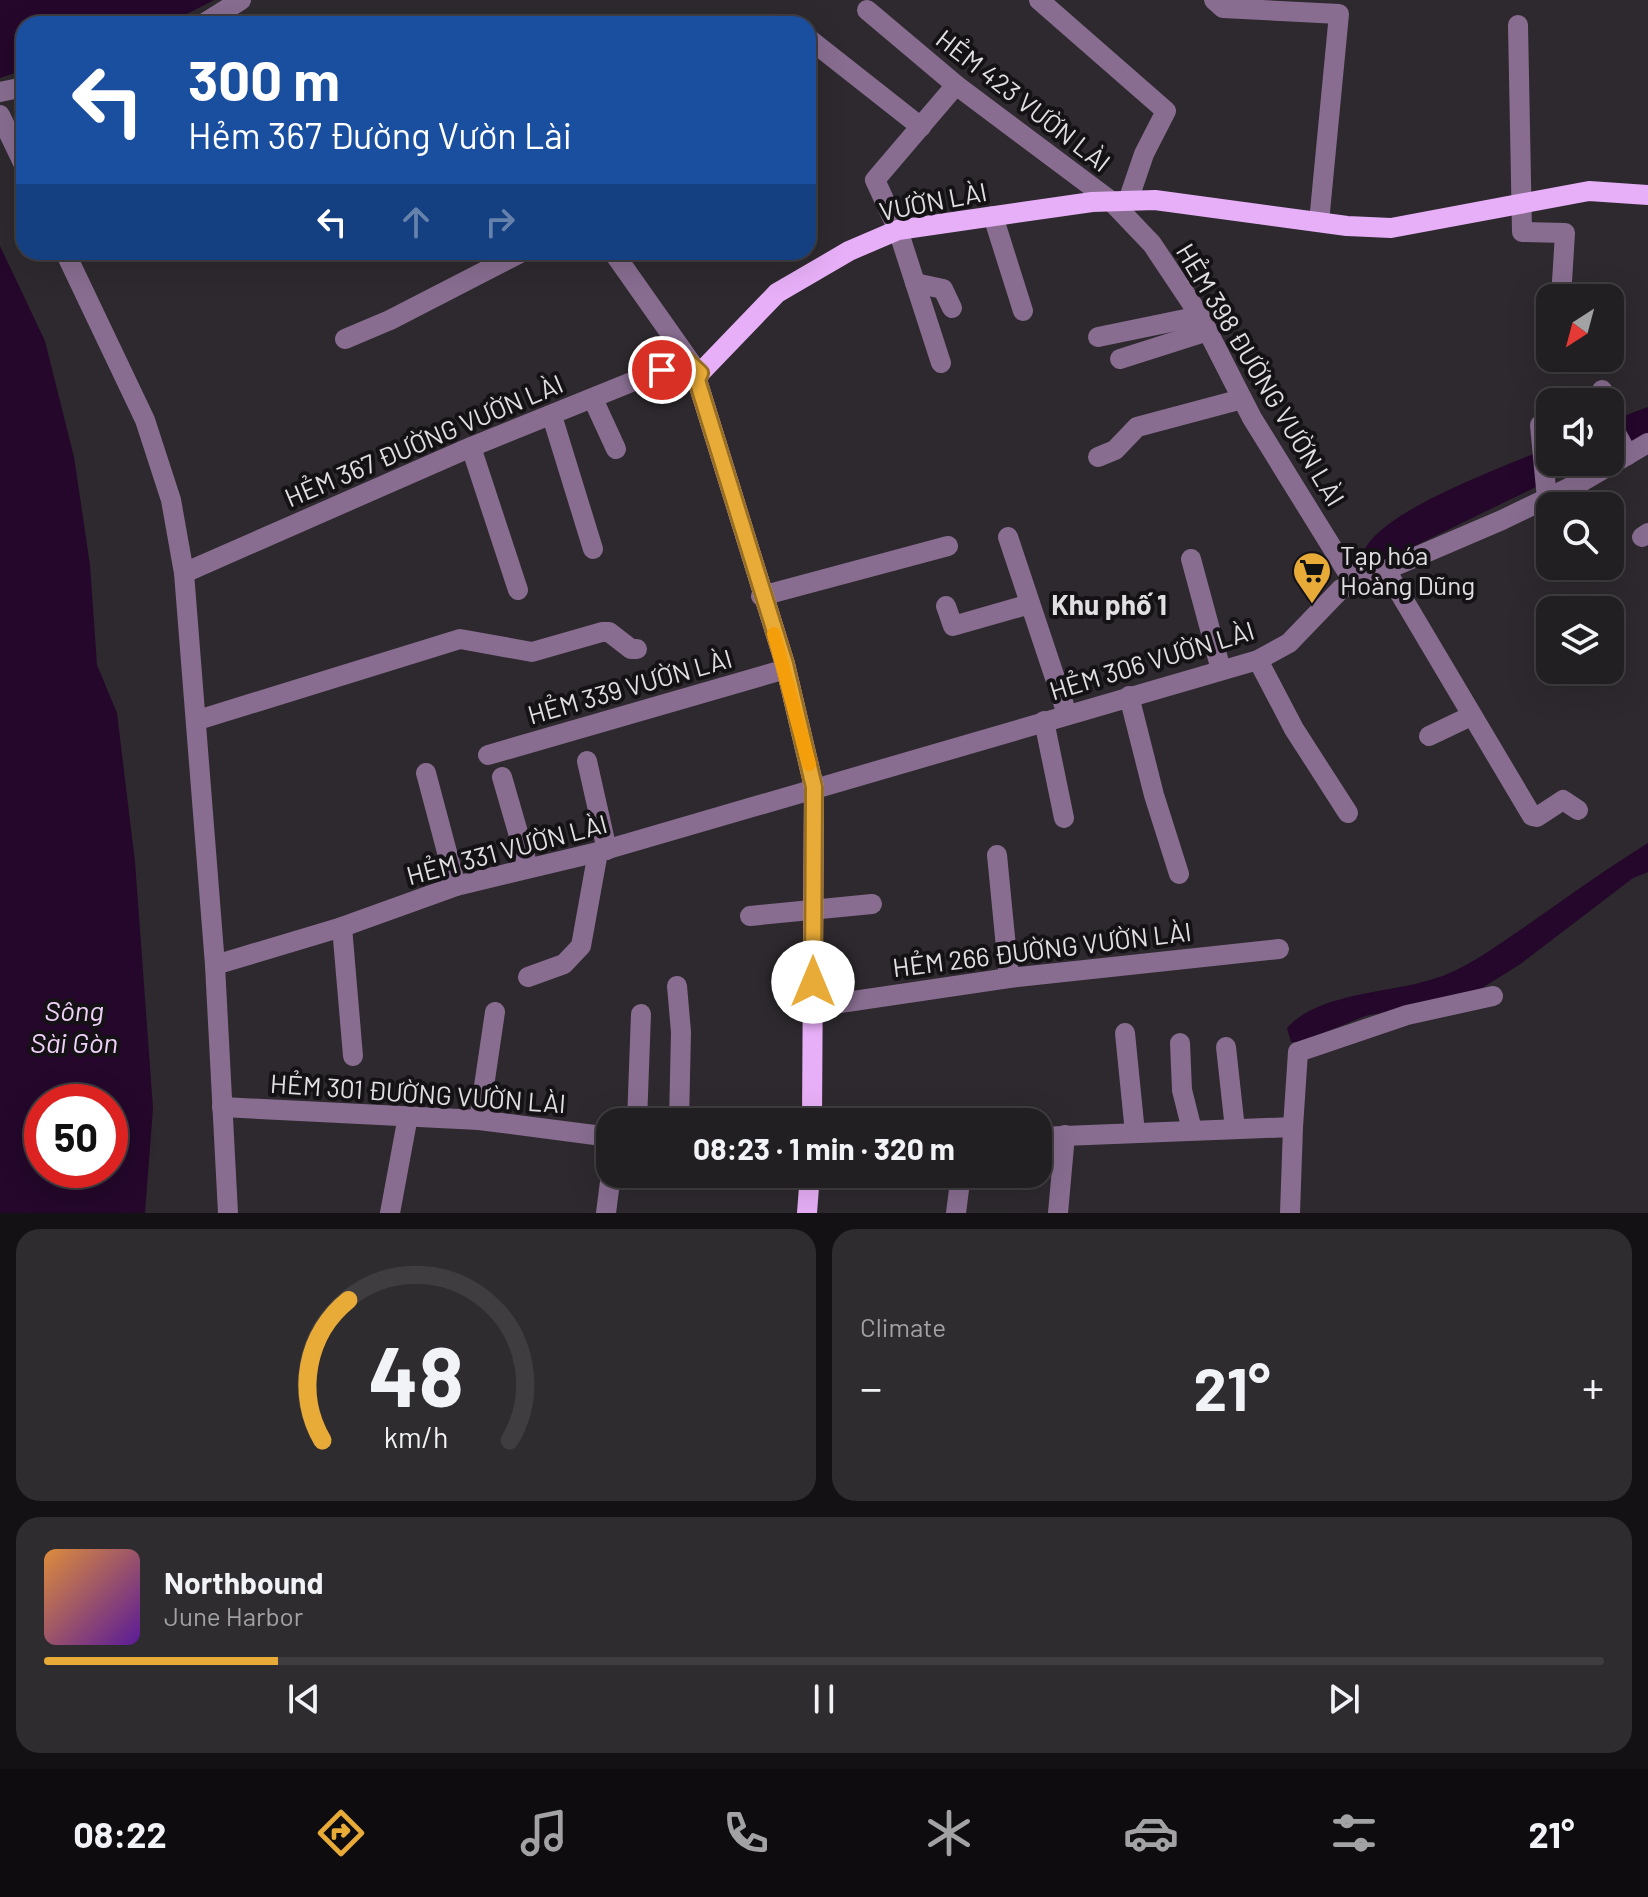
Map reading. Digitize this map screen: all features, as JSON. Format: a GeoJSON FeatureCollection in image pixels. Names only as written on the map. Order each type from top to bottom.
{"type":"FeatureCollection","features":[{"type":"Feature","properties":{"kind":"main road","name":"VƯỜN LÀI"},"geometry":{"type":"LineString","coordinates":[[693,366],[777,293],[849,251],[898,230],[1119,201],[1180,201],[1319,222],[1391,228],[1589,191],[1648,195]]}},
{"type":"Feature","properties":{"kind":"main road"},"geometry":{"type":"LineString","coordinates":[[693,366],[761,596],[786,669],[814,787],[812,1108]]}},
{"type":"Feature","properties":{"kind":"main road"},"geometry":{"type":"LineString","coordinates":[[807,1213],[809,1188]]}},
{"type":"Feature","properties":{"kind":"street"},"geometry":{"type":"LineString","coordinates":[[216,16],[241,0]]}},
{"type":"Feature","properties":{"kind":"street"},"geometry":{"type":"LineString","coordinates":[[1039,0],[1166,111],[1119,201]]}},
{"type":"Feature","properties":{"kind":"street"},"geometry":{"type":"LineString","coordinates":[[1214,0],[1223,8],[1285,5],[1339,14],[1319,222]]}},
{"type":"Feature","properties":{"kind":"street","name":"HẺM 423 VƯỜN LÀI"},"geometry":{"type":"LineString","coordinates":[[867,10],[956,85],[1119,201]]}},
{"type":"Feature","properties":{"kind":"street"},"geometry":{"type":"LineString","coordinates":[[1518,25],[1522,232],[1565,233],[1562,284]]}},
{"type":"Feature","properties":{"kind":"street"},"geometry":{"type":"LineString","coordinates":[[816,44],[921,127]]}},
{"type":"Feature","properties":{"kind":"street"},"geometry":{"type":"LineString","coordinates":[[941,363],[898,230],[875,180],[956,85]]}},
{"type":"Feature","properties":{"kind":"street"},"geometry":{"type":"LineString","coordinates":[[0,115],[16,148]]}},
{"type":"Feature","properties":{"kind":"street","name":"HẺM 398 ĐƯỜNG VƯỜN LÀI"},"geometry":{"type":"LineString","coordinates":[[1119,201],[1152,244],[1204,324],[1242,399],[1354,583]]}},
{"type":"Feature","properties":{"kind":"street"},"geometry":{"type":"LineString","coordinates":[[993,216],[1023,311]]}},
{"type":"Feature","properties":{"kind":"street"},"geometry":{"type":"LineString","coordinates":[[69,260],[145,420],[171,500],[184,573],[215,965],[228,1213]]}},
{"type":"Feature","properties":{"kind":"street"},"geometry":{"type":"LineString","coordinates":[[345,339],[390,320],[506,260]]}},
{"type":"Feature","properties":{"kind":"street"},"geometry":{"type":"LineString","coordinates":[[619,260],[693,366]]}},
{"type":"Feature","properties":{"kind":"street"},"geometry":{"type":"LineString","coordinates":[[915,283],[943,289],[952,308]]}},
{"type":"Feature","properties":{"kind":"street"},"geometry":{"type":"LineString","coordinates":[[1098,337],[1204,324]]}},
{"type":"Feature","properties":{"kind":"street"},"geometry":{"type":"LineString","coordinates":[[1120,359],[1204,324]]}},
{"type":"Feature","properties":{"kind":"street","name":"HẺM 367 ĐƯỜNG VƯỜN LÀI"},"geometry":{"type":"LineString","coordinates":[[184,573],[471,447],[593,399],[693,366]]}},
{"type":"Feature","properties":{"kind":"street"},"geometry":{"type":"LineString","coordinates":[[593,399],[616,449]]}},
{"type":"Feature","properties":{"kind":"street"},"geometry":{"type":"LineString","coordinates":[[1098,457],[1111,453],[1137,427],[1242,399]]}},
{"type":"Feature","properties":{"kind":"street"},"geometry":{"type":"LineString","coordinates":[[552,416],[593,549]]}},
{"type":"Feature","properties":{"kind":"street","name":"HẺM 306 VƯỜN LÀI"},"geometry":{"type":"LineString","coordinates":[[1545,492],[1648,443]]}},
{"type":"Feature","properties":{"kind":"street"},"geometry":{"type":"LineString","coordinates":[[471,447],[518,590]]}},
{"type":"Feature","properties":{"kind":"street"},"geometry":{"type":"LineString","coordinates":[[1624,447],[1626,451]]}},
{"type":"Feature","properties":{"kind":"street"},"geometry":{"type":"LineString","coordinates":[[1543,476],[1545,492]]}},
{"type":"Feature","properties":{"kind":"street","name":"HẺM 306 VƯỜN LÀI"},"geometry":{"type":"LineString","coordinates":[[814,787],[1258,660],[1289,643],[1341,589],[1536,496]]}},
{"type":"Feature","properties":{"kind":"street"},"geometry":{"type":"LineString","coordinates":[[1008,537],[1067,714]]}},
{"type":"Feature","properties":{"kind":"street"},"geometry":{"type":"LineString","coordinates":[[761,596],[948,546]]}},
{"type":"Feature","properties":{"kind":"street"},"geometry":{"type":"LineString","coordinates":[[1191,559],[1221,670]]}},
{"type":"Feature","properties":{"kind":"street"},"geometry":{"type":"LineString","coordinates":[[1386,570],[1532,816],[1537,817],[1563,800],[1578,810]]}},
{"type":"Feature","properties":{"kind":"street"},"geometry":{"type":"LineString","coordinates":[[946,606],[953,626],[1030,604]]}},
{"type":"Feature","properties":{"kind":"street"},"geometry":{"type":"LineString","coordinates":[[198,720],[460,639],[532,652],[609,632],[631,649],[637,649]]}},
{"type":"Feature","properties":{"kind":"street"},"geometry":{"type":"LineString","coordinates":[[1258,660],[1294,729],[1348,813]]}},
{"type":"Feature","properties":{"kind":"street","name":"HẺM 339 VƯỜN LÀI"},"geometry":{"type":"LineString","coordinates":[[488,755],[786,669]]}},
{"type":"Feature","properties":{"kind":"street"},"geometry":{"type":"LineString","coordinates":[[1129,696],[1154,795],[1179,874]]}},
{"type":"Feature","properties":{"kind":"street"},"geometry":{"type":"LineString","coordinates":[[1429,736],[1471,716]]}},
{"type":"Feature","properties":{"kind":"street"},"geometry":{"type":"LineString","coordinates":[[1044,721],[1064,818]]}},
{"type":"Feature","properties":{"kind":"street"},"geometry":{"type":"LineString","coordinates":[[528,977],[564,964],[581,946],[602,851],[587,761]]}},
{"type":"Feature","properties":{"kind":"street"},"geometry":{"type":"LineString","coordinates":[[426,773],[456,886]]}},
{"type":"Feature","properties":{"kind":"street"},"geometry":{"type":"LineString","coordinates":[[502,777],[528,867]]}},
{"type":"Feature","properties":{"kind":"street","name":"HẺM 331 VƯỜN LÀI"},"geometry":{"type":"LineString","coordinates":[[215,965],[342,927],[456,886],[602,851],[814,787]]}},
{"type":"Feature","properties":{"kind":"street"},"geometry":{"type":"LineString","coordinates":[[997,855],[1009,978]]}},
{"type":"Feature","properties":{"kind":"street"},"geometry":{"type":"LineString","coordinates":[[750,916],[872,904]]}},
{"type":"Feature","properties":{"kind":"street"},"geometry":{"type":"LineString","coordinates":[[342,927],[353,1056]]}},
{"type":"Feature","properties":{"kind":"street","name":"HẺM 266 ĐƯỜNG VƯỜN LÀI"},"geometry":{"type":"LineString","coordinates":[[813,1007],[1009,978],[1279,949]]}},
{"type":"Feature","properties":{"kind":"street"},"geometry":{"type":"LineString","coordinates":[[677,986],[681,1032],[679,1108]]}},
{"type":"Feature","properties":{"kind":"street"},"geometry":{"type":"LineString","coordinates":[[1290,1213],[1298,1052],[1407,1015],[1493,996]]}},
{"type":"Feature","properties":{"kind":"street"},"geometry":{"type":"LineString","coordinates":[[479,1120],[495,1012]]}},
{"type":"Feature","properties":{"kind":"street"},"geometry":{"type":"LineString","coordinates":[[638,1108],[641,1014]]}},
{"type":"Feature","properties":{"kind":"street"},"geometry":{"type":"LineString","coordinates":[[1125,1033],[1135,1133]]}},
{"type":"Feature","properties":{"kind":"street"},"geometry":{"type":"LineString","coordinates":[[1180,1043],[1182,1090],[1192,1130]]}},
{"type":"Feature","properties":{"kind":"street"},"geometry":{"type":"LineString","coordinates":[[1226,1047],[1235,1129]]}},
{"type":"Feature","properties":{"kind":"street","name":"HẺM 301 ĐƯỜNG VƯỜN LÀI"},"geometry":{"type":"LineString","coordinates":[[222,1107],[479,1120],[596,1135]]}},
{"type":"Feature","properties":{"kind":"street"},"geometry":{"type":"LineString","coordinates":[[390,1213],[408,1116]]}},
{"type":"Feature","properties":{"kind":"street"},"geometry":{"type":"LineString","coordinates":[[1052,1136],[1293,1127]]}},
{"type":"Feature","properties":{"kind":"street"},"geometry":{"type":"LineString","coordinates":[[1058,1213],[1065,1135]]}},
{"type":"Feature","properties":{"kind":"street"},"geometry":{"type":"LineString","coordinates":[[606,1213],[609,1188]]}},
{"type":"Feature","properties":{"kind":"street"},"geometry":{"type":"LineString","coordinates":[[956,1213],[959,1188]]}},
{"type":"Feature","properties":{"kind":"water"},"geometry":{"type":"Polygon","coordinates":[[[0,0],[214,0],[183,16],[16,16],[16,73],[0,78],[0,0]]]}},
{"type":"Feature","properties":{"kind":"water","name":"Sông Sài Gòn"},"geometry":{"type":"Polygon","coordinates":[[[0,246],[45,341],[74,457],[90,565],[97,665],[117,713],[135,862],[153,1108],[145,1213],[0,1213],[0,246]]]}},
{"type":"Feature","properties":{"kind":"water"},"geometry":{"type":"Polygon","coordinates":[[[1648,407],[1648,435],[1624,446],[1624,416],[1648,407]]]}},
{"type":"Feature","properties":{"kind":"water"},"geometry":{"type":"Polygon","coordinates":[[[1536,453],[1536,476],[1558,476],[1382,562],[1365,557],[1364,551],[1376,535],[1395,520],[1477,477],[1536,453]]]}},
{"type":"Feature","properties":{"kind":"water"},"geometry":{"type":"Polygon","coordinates":[[[1648,843],[1648,872],[1633,878],[1519,965],[1482,988],[1445,1000],[1365,1016],[1301,1042],[1291,1042],[1287,1028],[1300,1016],[1335,1001],[1443,976],[1468,964],[1648,843]]]}},
{"type":"Feature","properties":{"kind":"slow traffic"},"geometry":{"type":"LineString","coordinates":[[774,634],[785,664],[809,764]]}},
{"type":"Feature","properties":{"kind":"place","name":"Tạp hóa Hoàng Dũng"},"geometry":{"type":"Point","coordinates":[1312,605]}},
{"type":"Feature","properties":{"kind":"district","name":"Khu phố 1"},"geometry":{"type":"Point","coordinates":[1109,605]}},
{"type":"Feature","properties":{"kind":"route"},"geometry":{"type":"LineString","coordinates":[[662,370],[686,360],[700,373],[697,380],[761,596],[785,664],[814,787],[813,982]]}}]}
